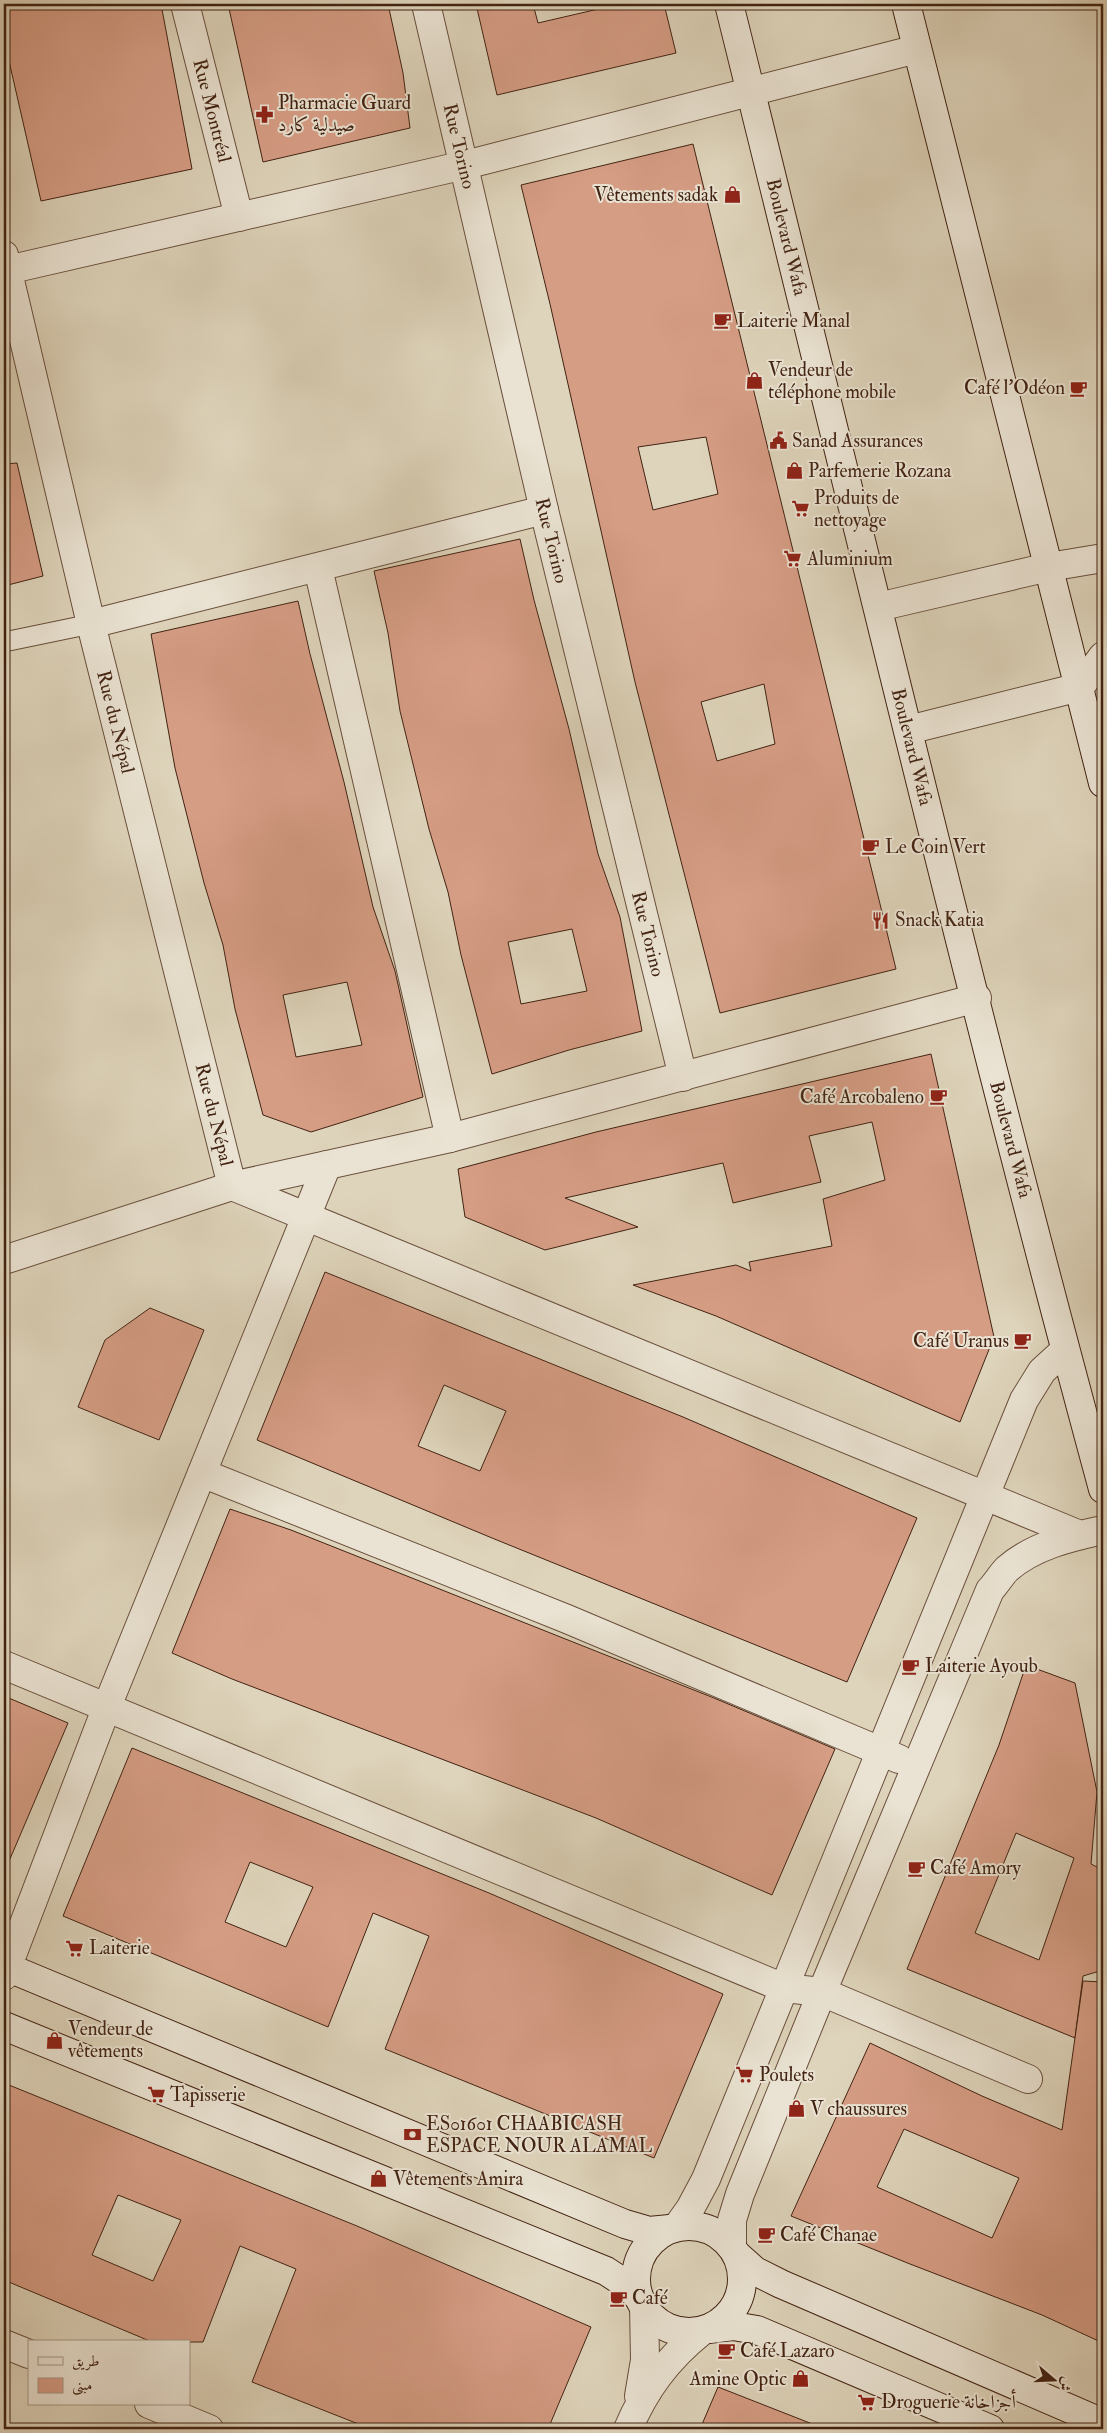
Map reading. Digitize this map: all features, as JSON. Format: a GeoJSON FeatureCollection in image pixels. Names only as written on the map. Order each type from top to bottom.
{"type":"FeatureCollection","features":[{"type":"Feature","properties":{"kind":"street","name":"Rue Montréal"},"geometry":{"type":"LineString","coordinates":[[185,4],[239,217]]}},
{"type":"Feature","properties":{"kind":"street","name":"Rue Torino"},"geometry":{"type":"LineString","coordinates":[[426,4],[544,510],[682,1076]]}},
{"type":"Feature","properties":{"kind":"street","name":"Boulevard Wafa"},"geometry":{"type":"LineString","coordinates":[[729,4],[908,730],[1065,1350],[1103,1489]]}},
{"type":"Feature","properties":{"kind":"street"},"geometry":{"type":"LineString","coordinates":[[906,4],[1080,687],[1098,744],[1103,783]]}},
{"type":"Feature","properties":{"kind":"street"},"geometry":{"type":"LineString","coordinates":[[5,265],[239,217],[465,165],[917,49]]}},
{"type":"Feature","properties":{"kind":"street","name":"Rue du Népal"},"geometry":{"type":"LineString","coordinates":[[5,265],[91,624],[232,1186]]}},
{"type":"Feature","properties":{"kind":"street"},"geometry":{"type":"LineString","coordinates":[[91,624],[544,510]]}},
{"type":"Feature","properties":{"kind":"street"},"geometry":{"type":"LineString","coordinates":[[878,607],[1049,566],[1103,558]]}},
{"type":"Feature","properties":{"kind":"street"},"geometry":{"type":"LineString","coordinates":[[318,568],[450,1138]]}},
{"type":"Feature","properties":{"kind":"street"},"geometry":{"type":"LineString","coordinates":[[908,730],[1080,687],[1103,656]]}},
{"type":"Feature","properties":{"kind":"street"},"geometry":{"type":"LineString","coordinates":[[4,1260],[232,1186],[450,1138],[977,998]]}},
{"type":"Feature","properties":{"kind":"street"},"geometry":{"type":"LineString","coordinates":[[327,1165],[106,1709],[5,1969],[625,2224],[649,2231],[692,2225],[707,2228],[720,2235],[755,2271],[781,2284],[1103,2423]]}},
{"type":"Feature","properties":{"kind":"street"},"geometry":{"type":"LineString","coordinates":[[232,1186],[984,1497],[1092,1532]]}},
{"type":"Feature","properties":{"kind":"street"},"geometry":{"type":"LineString","coordinates":[[632,2421],[645,2360],[642,2303],[636,2272],[640,2258],[652,2241],[673,2228],[690,2209],[706,2180],[1024,1400],[1042,1371],[1065,1350]]}},
{"type":"Feature","properties":{"kind":"street"},"geometry":{"type":"LineString","coordinates":[[202,1473],[557,1616],[916,1766]]}},
{"type":"Feature","properties":{"kind":"street"},"geometry":{"type":"LineString","coordinates":[[632,2421],[648,2388],[663,2367],[681,2348],[722,2321],[732,2311],[739,2298],[742,2269],[734,2251],[732,2220],[740,2194],[990,1590],[1006,1570],[1031,1552],[1092,1532]]}},
{"type":"Feature","properties":{"kind":"street"},"geometry":{"type":"LineString","coordinates":[[4,1664],[106,1709],[784,1988],[822,1992],[1028,2079]]}},
{"type":"Feature","properties":{"kind":"street"},"geometry":{"type":"LineString","coordinates":[[4,2026],[606,2271],[626,2284],[654,2320],[668,2329],[685,2333],[733,2326],[757,2330],[990,2429]]}},
{"type":"Feature","properties":{"kind":"street"},"geometry":{"type":"LineString","coordinates":[[4,2344],[28,2354]]}},
{"type":"Feature","properties":{"kind":"street"},"geometry":{"type":"LineString","coordinates":[[154,2406],[209,2429]]}},
{"type":"Feature","properties":{"kind":"lane"},"geometry":{"type":"LineString","coordinates":[[4,642],[91,624]]}},
{"type":"Feature","properties":{"kind":"building"},"geometry":{"type":"Polygon","coordinates":[[[4,4],[161,4],[192,169],[41,201],[4,39],[4,4]]]}},
{"type":"Feature","properties":{"kind":"building"},"geometry":{"type":"Polygon","coordinates":[[[228,4],[388,4],[403,73],[410,128],[263,162],[228,4]]]}},
{"type":"Feature","properties":{"kind":"building"},"geometry":{"type":"Polygon","coordinates":[[[476,4],[533,4],[538,23],[620,4],[664,4],[676,53],[497,95],[476,4]]]}},
{"type":"Feature","properties":{"kind":"building"},"geometry":{"type":"Polygon","coordinates":[[[693,144],[896,969],[720,1013],[635,682],[550,304],[521,185],[693,144]],[[706,437],[638,447],[653,510],[718,494],[706,437]],[[764,684],[701,702],[717,761],[775,744],[764,684]]]}},
{"type":"Feature","properties":{"kind":"building"},"geometry":{"type":"Polygon","coordinates":[[[17,463],[43,576],[4,586],[4,464],[17,463]]]}},
{"type":"Feature","properties":{"kind":"building"},"geometry":{"type":"Polygon","coordinates":[[[520,539],[534,600],[569,729],[598,854],[620,917],[642,1031],[569,1050],[492,1074],[461,955],[448,892],[429,829],[400,711],[388,633],[374,571],[520,539]],[[572,929],[508,942],[521,1004],[587,991],[572,929]]]}},
{"type":"Feature","properties":{"kind":"building"},"geometry":{"type":"Polygon","coordinates":[[[298,601],[344,782],[373,907],[395,971],[423,1097],[311,1132],[263,1115],[235,1009],[223,945],[204,883],[175,768],[151,634],[298,601]],[[347,982],[283,995],[296,1057],[362,1045],[347,982]]]}},
{"type":"Feature","properties":{"kind":"building"},"geometry":{"type":"Polygon","coordinates":[[[931,1054],[994,1337],[960,1422],[716,1316],[633,1285],[736,1265],[751,1271],[749,1262],[832,1246],[823,1199],[885,1180],[872,1122],[809,1136],[821,1182],[733,1203],[723,1163],[565,1198],[638,1227],[545,1250],[465,1217],[458,1169],[596,1132],[931,1054]]]}},
{"type":"Feature","properties":{"kind":"building"},"geometry":{"type":"Polygon","coordinates":[[[325,1272],[683,1417],[917,1518],[847,1682],[257,1440],[325,1272]],[[444,1385],[418,1446],[480,1471],[506,1411],[444,1385]]]}},
{"type":"Feature","properties":{"kind":"building"},"geometry":{"type":"Polygon","coordinates":[[[150,1308],[204,1330],[159,1440],[78,1407],[105,1340],[150,1308]]]}},
{"type":"Feature","properties":{"kind":"building"},"geometry":{"type":"Polygon","coordinates":[[[230,1509],[291,1530],[714,1698],[835,1749],[772,1895],[596,1818],[232,1679],[172,1653],[230,1509]]]}},
{"type":"Feature","properties":{"kind":"building"},"geometry":{"type":"Polygon","coordinates":[[[1026,1665],[1075,1683],[1097,1792],[1091,1864],[1103,1870],[1103,1970],[1083,1976],[1075,2038],[907,1969],[999,1745],[1026,1665]],[[1016,1833],[975,1933],[1039,1960],[1074,1858],[1016,1833]]]}},
{"type":"Feature","properties":{"kind":"building"},"geometry":{"type":"Polygon","coordinates":[[[4,1696],[68,1723],[4,1873],[4,1696]]]}},
{"type":"Feature","properties":{"kind":"building"},"geometry":{"type":"Polygon","coordinates":[[[132,1748],[489,1893],[723,1994],[654,2158],[385,2049],[429,1936],[373,1913],[328,2027],[63,1916],[132,1748]],[[250,1862],[225,1922],[286,1947],[313,1887],[250,1862]]]}},
{"type":"Feature","properties":{"kind":"building"},"geometry":{"type":"Polygon","coordinates":[[[1083,1981],[1103,1982],[1103,2343],[1042,2315],[791,2216],[870,2043],[982,2096],[1062,2130],[1083,1981]],[[904,2129],[877,2187],[992,2238],[1019,2178],[904,2129]]]}},
{"type":"Feature","properties":{"kind":"building"},"geometry":{"type":"Polygon","coordinates":[[[4,2083],[357,2226],[591,2327],[548,2429],[371,2429],[252,2382],[296,2269],[240,2246],[203,2342],[190,2342],[190,2340],[147,2340],[4,2280],[4,2083]],[[118,2195],[92,2255],[153,2281],[181,2220],[118,2195]]]}},
{"type":"Feature","properties":{"kind":"building"},"geometry":{"type":"Polygon","coordinates":[[[718,2387],[820,2427],[819,2429],[700,2429],[718,2387]]]}},
{"type":"Feature","properties":{"kind":"place","name":"Pharmacie Guard صيدلية كارد"},"geometry":{"type":"Point","coordinates":[264,114]}},
{"type":"Feature","properties":{"kind":"place","name":"Vêtements sadak"},"geometry":{"type":"Point","coordinates":[732,195]}},
{"type":"Feature","properties":{"kind":"place","name":"Laiterie Manal"},"geometry":{"type":"Point","coordinates":[723,321]}},
{"type":"Feature","properties":{"kind":"place","name":"Vendeur de téléphone mobile"},"geometry":{"type":"Point","coordinates":[754,381]}},
{"type":"Feature","properties":{"kind":"place","name":"Café l'Odéon"},"geometry":{"type":"Point","coordinates":[1079,388]}},
{"type":"Feature","properties":{"kind":"place","name":"Sanad Assurances"},"geometry":{"type":"Point","coordinates":[778,441]}},
{"type":"Feature","properties":{"kind":"place","name":"Parfemerie Rozana"},"geometry":{"type":"Point","coordinates":[794,471]}},
{"type":"Feature","properties":{"kind":"place","name":"Produits de nettoyage"},"geometry":{"type":"Point","coordinates":[800,509]}},
{"type":"Feature","properties":{"kind":"place","name":"Aluminium"},"geometry":{"type":"Point","coordinates":[793,559]}},
{"type":"Feature","properties":{"kind":"place","name":"Le Coin Vert"},"geometry":{"type":"Point","coordinates":[871,847]}},
{"type":"Feature","properties":{"kind":"place","name":"Snack Katia"},"geometry":{"type":"Point","coordinates":[881,920]}},
{"type":"Feature","properties":{"kind":"place","name":"Café Arcobaleno"},"geometry":{"type":"Point","coordinates":[938,1097]}},
{"type":"Feature","properties":{"kind":"place","name":"Café Uranus"},"geometry":{"type":"Point","coordinates":[1023,1341]}},
{"type":"Feature","properties":{"kind":"place","name":"Laiterie Ayoub"},"geometry":{"type":"Point","coordinates":[911,1666]}},
{"type":"Feature","properties":{"kind":"place","name":"Café Amory"},"geometry":{"type":"Point","coordinates":[916,1868]}},
{"type":"Feature","properties":{"kind":"place","name":"Laiterie"},"geometry":{"type":"Point","coordinates":[75,1948]}},
{"type":"Feature","properties":{"kind":"place","name":"Vendeur de vêtements"},"geometry":{"type":"Point","coordinates":[54,2040]}},
{"type":"Feature","properties":{"kind":"place","name":"Poulets"},"geometry":{"type":"Point","coordinates":[745,2075]}},
{"type":"Feature","properties":{"kind":"place","name":"Tapisserie"},"geometry":{"type":"Point","coordinates":[156,2095]}},
{"type":"Feature","properties":{"kind":"place","name":"V chaussures"},"geometry":{"type":"Point","coordinates":[796,2109]}},
{"type":"Feature","properties":{"kind":"place","name":"ES01601 CHAABICASH ESPACE NOUR ALAMAL"},"geometry":{"type":"Point","coordinates":[412,2135]}},
{"type":"Feature","properties":{"kind":"place","name":"Vêtements Amira"},"geometry":{"type":"Point","coordinates":[379,2179]}},
{"type":"Feature","properties":{"kind":"place","name":"Café Chanae"},"geometry":{"type":"Point","coordinates":[766,2235]}},
{"type":"Feature","properties":{"kind":"place","name":"Café"},"geometry":{"type":"Point","coordinates":[618,2298]}},
{"type":"Feature","properties":{"kind":"place","name":"Café Lazaro"},"geometry":{"type":"Point","coordinates":[726,2351]}},
{"type":"Feature","properties":{"kind":"place","name":"Amine Optic"},"geometry":{"type":"Point","coordinates":[801,2379]}},
{"type":"Feature","properties":{"kind":"place","name":"Droguerie أجزاخانة"},"geometry":{"type":"Point","coordinates":[867,2402]}}]}
